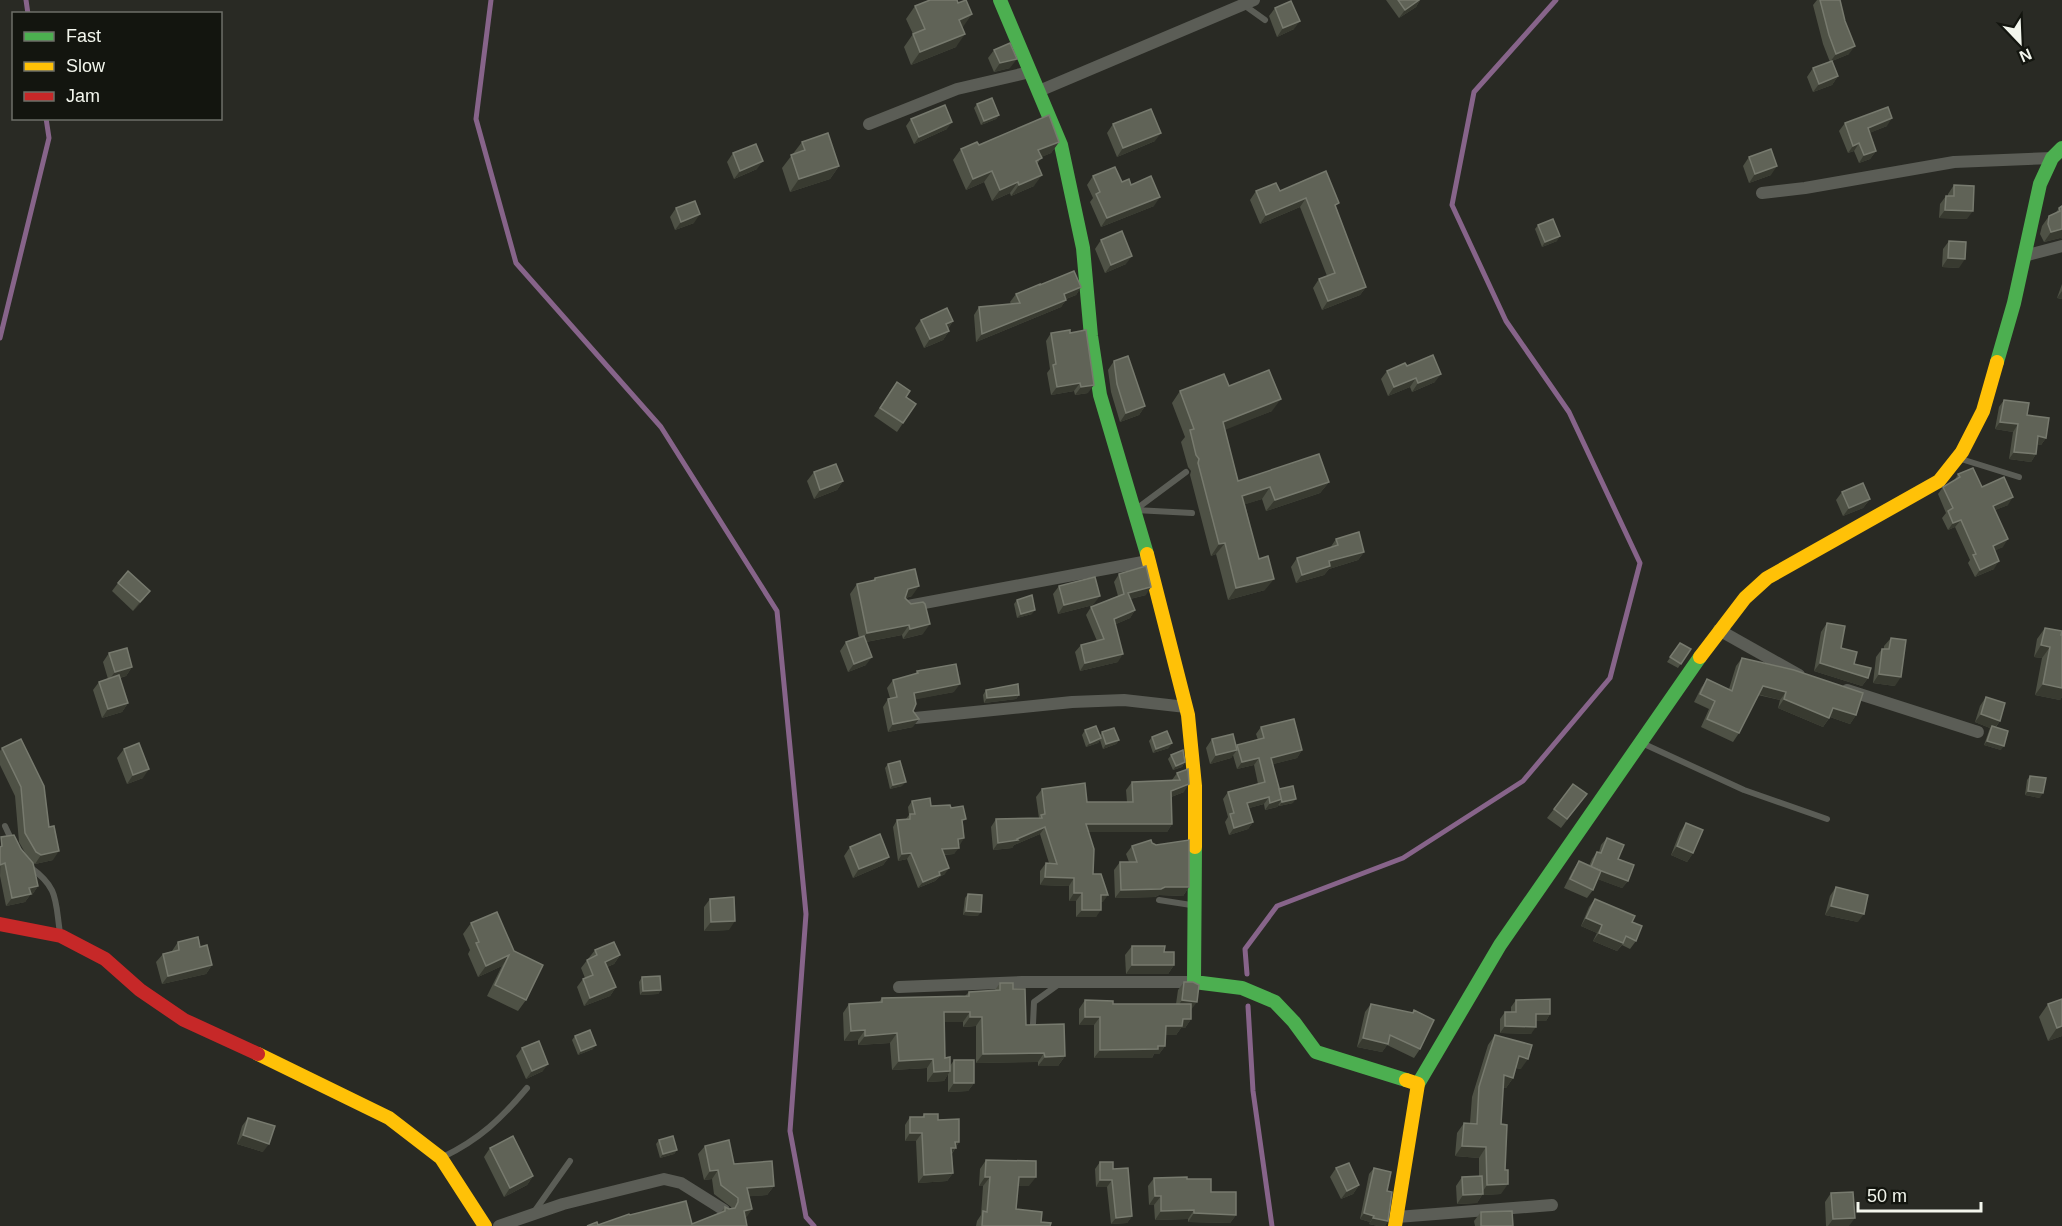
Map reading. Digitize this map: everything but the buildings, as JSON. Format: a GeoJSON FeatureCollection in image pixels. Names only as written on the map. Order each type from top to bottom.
{"type":"FeatureCollection","features":[{"type":"Feature","properties":{"kind":"street"},"geometry":{"type":"LineString","coordinates":[[1000,0],[1061,145],[1083,248],[1091,336],[1100,395],[1135,510],[1186,708],[1195,786],[1190,842],[1195,906],[1194,982]]}},
{"type":"Feature","properties":{"kind":"street"},"geometry":{"type":"LineString","coordinates":[[1039,91],[1249,2]]}},
{"type":"Feature","properties":{"kind":"street"},"geometry":{"type":"LineString","coordinates":[[868,124],[957,89],[1030,72]]}},
{"type":"Feature","properties":{"kind":"street"},"geometry":{"type":"LineString","coordinates":[[1552,1205],[1396,1222],[1418,1084],[1500,945],[1719,630],[1745,598],[1767,578],[1939,482],[1958,458],[1983,411],[2014,303],[2040,184],[2052,158],[2062,148]]}},
{"type":"Feature","properties":{"kind":"street"},"geometry":{"type":"LineString","coordinates":[[1762,193],[1954,162],[2052,158]]}},
{"type":"Feature","properties":{"kind":"street"},"geometry":{"type":"LineString","coordinates":[[2024,256],[2062,246]]}},
{"type":"Feature","properties":{"kind":"street"},"geometry":{"type":"LineString","coordinates":[[906,606],[1149,561]]}},
{"type":"Feature","properties":{"kind":"street"},"geometry":{"type":"LineString","coordinates":[[1719,630],[1806,678]]}},
{"type":"Feature","properties":{"kind":"street"},"geometry":{"type":"LineString","coordinates":[[1838,687],[1978,732]]}},
{"type":"Feature","properties":{"kind":"street"},"geometry":{"type":"LineString","coordinates":[[915,718],[1072,702],[1124,700],[1186,708]]}},
{"type":"Feature","properties":{"kind":"street"},"geometry":{"type":"LineString","coordinates":[[0,924],[61,936],[105,959],[140,990],[184,1020],[286,1066],[389,1118],[441,1158],[485,1226]]}},
{"type":"Feature","properties":{"kind":"street"},"geometry":{"type":"LineString","coordinates":[[899,987],[1063,982],[1194,982],[1242,988],[1275,1002],[1294,1022],[1316,1052],[1418,1084]]}},
{"type":"Feature","properties":{"kind":"street"},"geometry":{"type":"LineString","coordinates":[[499,1226],[563,1204],[664,1179],[681,1183],[724,1210]]}},
{"type":"Feature","properties":{"kind":"lane"},"geometry":{"type":"LineString","coordinates":[[1249,2],[1265,20]]}},
{"type":"Feature","properties":{"kind":"lane"},"geometry":{"type":"LineString","coordinates":[[1958,458],[2019,477]]}},
{"type":"Feature","properties":{"kind":"lane"},"geometry":{"type":"LineString","coordinates":[[1135,510],[1186,472]]}},
{"type":"Feature","properties":{"kind":"lane"},"geometry":{"type":"LineString","coordinates":[[1135,510],[1192,513]]}},
{"type":"Feature","properties":{"kind":"lane"},"geometry":{"type":"LineString","coordinates":[[1640,743],[1744,790],[1827,819]]}},
{"type":"Feature","properties":{"kind":"lane"},"geometry":{"type":"LineString","coordinates":[[5,826],[14,845]]}},
{"type":"Feature","properties":{"kind":"lane"},"geometry":{"type":"LineString","coordinates":[[26,864],[47,880],[54,893],[61,936]]}},
{"type":"Feature","properties":{"kind":"lane"},"geometry":{"type":"LineString","coordinates":[[1159,900],[1195,906]]}},
{"type":"Feature","properties":{"kind":"lane"},"geometry":{"type":"LineString","coordinates":[[1033,1024],[1034,1002],[1063,982]]}},
{"type":"Feature","properties":{"kind":"lane"},"geometry":{"type":"LineString","coordinates":[[441,1158],[484,1133],[503,1116],[527,1088]]}},
{"type":"Feature","properties":{"kind":"lane"},"geometry":{"type":"LineString","coordinates":[[532,1215],[570,1161]]}},
{"type":"Feature","properties":{"kind":"waterway"},"geometry":{"type":"LineString","coordinates":[[26,0],[28,12]]}},
{"type":"Feature","properties":{"kind":"waterway"},"geometry":{"type":"LineString","coordinates":[[491,0],[476,119],[516,263],[661,427],[777,611],[806,914],[790,1131],[806,1217],[814,1226]]}},
{"type":"Feature","properties":{"kind":"waterway"},"geometry":{"type":"LineString","coordinates":[[1247,974],[1245,949],[1277,906],[1403,858],[1523,781],[1610,678],[1640,563],[1569,412],[1506,321],[1452,205],[1474,92],[1556,0]]}},
{"type":"Feature","properties":{"kind":"waterway"},"geometry":{"type":"LineString","coordinates":[[0,338],[49,138],[46,120]]}},
{"type":"Feature","properties":{"kind":"waterway"},"geometry":{"type":"LineString","coordinates":[[1248,1006],[1253,1091],[1272,1226]]}},
{"type":"Feature","properties":{"kind":"traffic: fast"},"geometry":{"type":"LineString","coordinates":[[1000,0],[1061,145],[1083,248],[1091,336],[1100,395],[1147,554]]}},
{"type":"Feature","properties":{"kind":"traffic: fast"},"geometry":{"type":"LineString","coordinates":[[1997,362],[2014,303],[2040,184],[2052,158],[2062,148]]}},
{"type":"Feature","properties":{"kind":"traffic: fast"},"geometry":{"type":"LineString","coordinates":[[1418,1084],[1500,945],[1700,657]]}},
{"type":"Feature","properties":{"kind":"traffic: fast"},"geometry":{"type":"LineString","coordinates":[[1195,847],[1194,982],[1242,988],[1275,1002],[1294,1022],[1316,1052],[1406,1080]]}},
{"type":"Feature","properties":{"kind":"traffic: slow"},"geometry":{"type":"LineString","coordinates":[[1700,657],[1745,598],[1767,578],[1939,481],[1962,452],[1983,411],[1997,362]]}},
{"type":"Feature","properties":{"kind":"traffic: slow"},"geometry":{"type":"LineString","coordinates":[[1147,554],[1188,715],[1195,786],[1195,847]]}},
{"type":"Feature","properties":{"kind":"traffic: slow"},"geometry":{"type":"LineString","coordinates":[[258,1054],[389,1118],[441,1158],[485,1226]]}},
{"type":"Feature","properties":{"kind":"traffic: slow"},"geometry":{"type":"LineString","coordinates":[[1395,1226],[1418,1084],[1406,1080]]}},
{"type":"Feature","properties":{"kind":"traffic: jam"},"geometry":{"type":"LineString","coordinates":[[0,924],[61,936],[105,959],[140,990],[184,1020],[258,1054]]}}]}
